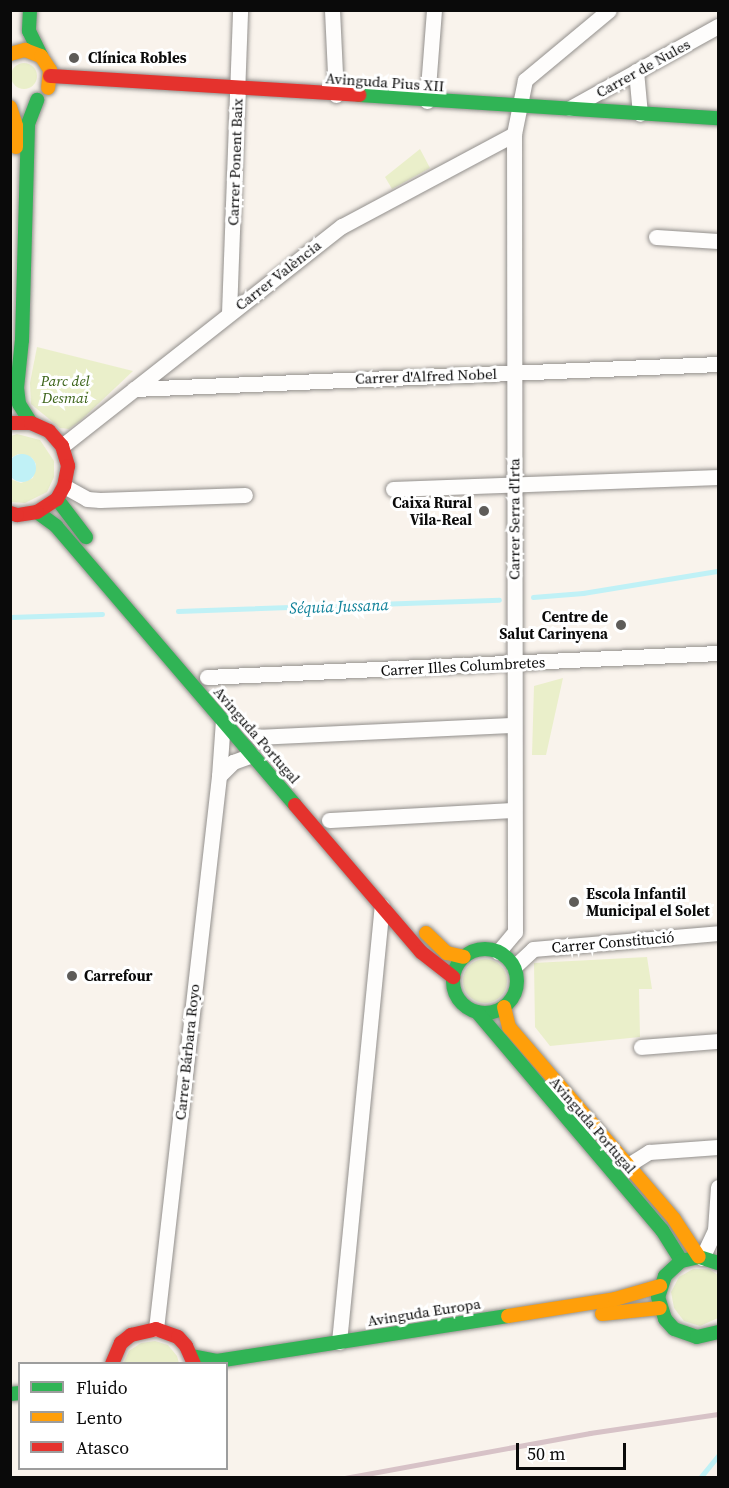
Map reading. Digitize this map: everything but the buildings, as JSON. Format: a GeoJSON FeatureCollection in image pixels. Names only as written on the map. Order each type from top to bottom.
{"type":"FeatureCollection","features":[{"type":"Feature","properties":{"kind":"main road"},"geometry":{"type":"LineString","coordinates":[[18,10],[13,44],[41,56]]}},
{"type":"Feature","properties":{"kind":"main road"},"geometry":{"type":"LineString","coordinates":[[30,10],[29,31],[46,63],[50,76],[49,87],[38,100],[28,124],[22,340],[17,388],[19,404],[31,423]]}},
{"type":"Feature","properties":{"kind":"main road","name":"Avinguda Pius XII"},"geometry":{"type":"LineString","coordinates":[[50,76],[718,118]]}},
{"type":"Feature","properties":{"kind":"main road"},"geometry":{"type":"LineString","coordinates":[[10,99],[22,103],[38,100]]}},
{"type":"Feature","properties":{"kind":"main road"},"geometry":{"type":"LineString","coordinates":[[10,107],[16,126],[10,347]]}},
{"type":"Feature","properties":{"kind":"main road"},"geometry":{"type":"LineString","coordinates":[[10,423],[31,423],[49,431],[62,446],[68,466],[60,492],[37,512],[16,515],[10,513]]}},
{"type":"Feature","properties":{"kind":"main road"},"geometry":{"type":"LineString","coordinates":[[60,492],[99,552]]}},
{"type":"Feature","properties":{"kind":"main road","name":"Avinguda Portugal"},"geometry":{"type":"LineString","coordinates":[[37,512],[56,526],[421,952],[453,977]]}},
{"type":"Feature","properties":{"kind":"main road","name":"Avinguda Portugal"},"geometry":{"type":"LineString","coordinates":[[194,663],[221,694]]}},
{"type":"Feature","properties":{"kind":"main road","name":"Avinguda Portugal"},"geometry":{"type":"LineString","coordinates":[[254,733],[270,751]]}},
{"type":"Feature","properties":{"kind":"main road"},"geometry":{"type":"LineString","coordinates":[[325,816],[345,838]]}},
{"type":"Feature","properties":{"kind":"main road"},"geometry":{"type":"LineString","coordinates":[[420,926],[447,953],[464,957],[480,950],[498,952],[514,967],[517,984],[515,993],[504,1007],[496,1012],[477,1012],[461,1003],[456,995],[453,977],[464,957]]}},
{"type":"Feature","properties":{"kind":"main road","name":"Avinguda Portugal"},"geometry":{"type":"LineString","coordinates":[[504,1007],[509,1027],[674,1219],[701,1258]]}},
{"type":"Feature","properties":{"kind":"main road","name":"Avinguda Portugal"},"geometry":{"type":"LineString","coordinates":[[477,1012],[662,1230],[681,1261]]}},
{"type":"Feature","properties":{"kind":"main road"},"geometry":{"type":"LineString","coordinates":[[718,1263],[701,1258],[681,1261],[665,1276],[660,1286],[660,1308],[665,1320],[685,1335],[697,1337],[718,1332]]}},
{"type":"Feature","properties":{"kind":"main road","name":"Avinguda Europa"},"geometry":{"type":"LineString","coordinates":[[193,1360],[217,1361],[615,1299],[660,1286]]}},
{"type":"Feature","properties":{"kind":"main road","name":"Avinguda Europa"},"geometry":{"type":"LineString","coordinates":[[228,1372],[618,1312],[660,1308]]}},
{"type":"Feature","properties":{"kind":"main road"},"geometry":{"type":"LineString","coordinates":[[113,1362],[121,1343],[131,1335],[143,1330],[156,1329],[178,1337],[193,1360]]}},
{"type":"Feature","properties":{"kind":"street","name":"Carrer Ponent Baix"},"geometry":{"type":"LineString","coordinates":[[229,313],[240,10]]}},
{"type":"Feature","properties":{"kind":"street"},"geometry":{"type":"LineString","coordinates":[[332,10],[336,95]]}},
{"type":"Feature","properties":{"kind":"street"},"geometry":{"type":"LineString","coordinates":[[427,101],[434,10]]}},
{"type":"Feature","properties":{"kind":"street"},"geometry":{"type":"LineString","coordinates":[[518,106],[525,80],[609,10]]}},
{"type":"Feature","properties":{"kind":"street","name":"Carrer de Nules"},"geometry":{"type":"LineString","coordinates":[[567,109],[718,26]]}},
{"type":"Feature","properties":{"kind":"street"},"geometry":{"type":"LineString","coordinates":[[636,71],[640,114]]}},
{"type":"Feature","properties":{"kind":"street","name":"Carrer Serra d'Irta"},"geometry":{"type":"LineString","coordinates":[[515,932],[514,134],[518,106]]}},
{"type":"Feature","properties":{"kind":"street","name":"Carrer València"},"geometry":{"type":"LineString","coordinates":[[62,446],[342,226],[514,134]]}},
{"type":"Feature","properties":{"kind":"street"},"geometry":{"type":"LineString","coordinates":[[656,237],[718,241]]}},
{"type":"Feature","properties":{"kind":"street","name":"Carrer d'Alfred Nobel"},"geometry":{"type":"LineString","coordinates":[[134,389],[718,364]]}},
{"type":"Feature","properties":{"kind":"street"},"geometry":{"type":"LineString","coordinates":[[393,489],[718,477]]}},
{"type":"Feature","properties":{"kind":"street"},"geometry":{"type":"LineString","coordinates":[[60,492],[100,500],[245,495]]}},
{"type":"Feature","properties":{"kind":"street","name":"Carrer Illes Columbretes"},"geometry":{"type":"LineString","coordinates":[[207,677],[718,653]]}},
{"type":"Feature","properties":{"kind":"street","name":"Carrer Bárbara Royo"},"geometry":{"type":"LineString","coordinates":[[156,1329],[219,776],[223,720]]}},
{"type":"Feature","properties":{"kind":"street"},"geometry":{"type":"LineString","coordinates":[[254,733],[514,725]]}},
{"type":"Feature","properties":{"kind":"street"},"geometry":{"type":"LineString","coordinates":[[219,776],[233,762],[252,755]]}},
{"type":"Feature","properties":{"kind":"street"},"geometry":{"type":"LineString","coordinates":[[325,816],[514,810]]}},
{"type":"Feature","properties":{"kind":"street"},"geometry":{"type":"LineString","coordinates":[[339,1342],[382,906]]}},
{"type":"Feature","properties":{"kind":"street"},"geometry":{"type":"LineString","coordinates":[[378,945],[405,932]]}},
{"type":"Feature","properties":{"kind":"street"},"geometry":{"type":"LineString","coordinates":[[498,952],[515,932],[533,949]]}},
{"type":"Feature","properties":{"kind":"street","name":"Carrer Constitució"},"geometry":{"type":"LineString","coordinates":[[514,967],[533,949],[718,933]]}},
{"type":"Feature","properties":{"kind":"street"},"geometry":{"type":"LineString","coordinates":[[641,1047],[718,1041]]}},
{"type":"Feature","properties":{"kind":"street"},"geometry":{"type":"LineString","coordinates":[[628,1165],[649,1152],[718,1147]]}},
{"type":"Feature","properties":{"kind":"street"},"geometry":{"type":"LineString","coordinates":[[701,1258],[715,1230],[718,1187]]}},
{"type":"Feature","properties":{"kind":"green space"},"geometry":{"type":"Polygon","coordinates":[[[24,63],[33,67],[37,76],[33,85],[24,89],[15,85],[11,76],[15,67],[24,63]]]}},
{"type":"Feature","properties":{"kind":"green space"},"geometry":{"type":"Polygon","coordinates":[[[420,149],[430,168],[392,189],[385,177],[420,149]]]}},
{"type":"Feature","properties":{"kind":"green space","name":"Parc del Desmai"},"geometry":{"type":"Polygon","coordinates":[[[37,347],[133,371],[80,421],[69,429],[60,428],[31,404],[30,383],[37,347]]]}},
{"type":"Feature","properties":{"kind":"green space"},"geometry":{"type":"Polygon","coordinates":[[[17,434],[40,440],[54,461],[54,477],[47,492],[25,503],[11,502],[10,479],[21,483],[33,478],[36,464],[32,458],[18,454],[11,458],[11,436],[17,434]]]}},
{"type":"Feature","properties":{"kind":"green space"},"geometry":{"type":"Polygon","coordinates":[[[563,678],[546,755],[532,755],[534,686],[563,678]]]}},
{"type":"Feature","properties":{"kind":"green space"},"geometry":{"type":"Polygon","coordinates":[[[647,957],[652,989],[639,989],[640,1037],[550,1046],[535,1027],[534,963],[647,957]]]}},
{"type":"Feature","properties":{"kind":"green space"},"geometry":{"type":"Polygon","coordinates":[[[485,959],[500,966],[507,981],[500,996],[485,1003],[470,996],[463,981],[470,966],[485,959]]]}},
{"type":"Feature","properties":{"kind":"green space"},"geometry":{"type":"Polygon","coordinates":[[[693,1269],[709,1269],[718,1275],[718,1318],[700,1326],[684,1321],[674,1308],[671,1292],[679,1277],[693,1269]]]}},
{"type":"Feature","properties":{"kind":"green space"},"geometry":{"type":"Polygon","coordinates":[[[155,1341],[168,1345],[179,1362],[124,1362],[129,1351],[141,1343],[155,1341]]]}},
{"type":"Feature","properties":{"kind":"water"},"geometry":{"type":"Polygon","coordinates":[[[22,454],[32,458],[36,468],[32,478],[22,482],[12,478],[8,468],[12,458],[22,454]]]}},
{"type":"Feature","properties":{"kind":"waterway","name":"Séquia Jussana"},"geometry":{"type":"LineString","coordinates":[[533,597],[583,593],[718,571]]}},
{"type":"Feature","properties":{"kind":"waterway","name":"Séquia Jussana"},"geometry":{"type":"LineString","coordinates":[[178,611],[499,600]]}},
{"type":"Feature","properties":{"kind":"waterway","name":"Séquia Jussana"},"geometry":{"type":"LineString","coordinates":[[10,617],[102,614]]}},
{"type":"Feature","properties":{"kind":"waterway"},"geometry":{"type":"LineString","coordinates":[[700,1478],[718,1456]]}},
{"type":"Feature","properties":{"kind":"railway"},"geometry":{"type":"LineString","coordinates":[[345,1478],[590,1433],[718,1414]]}},
{"type":"Feature","properties":{"kind":"traffic: fast"},"geometry":{"type":"LineString","coordinates":[[30,10],[29,31],[41,56]]}},
{"type":"Feature","properties":{"kind":"traffic: fast"},"geometry":{"type":"LineString","coordinates":[[359,95],[718,118]]}},
{"type":"Feature","properties":{"kind":"traffic: fast"},"geometry":{"type":"LineString","coordinates":[[31,423],[19,404],[17,388],[22,340],[28,124],[37,100]]}},
{"type":"Feature","properties":{"kind":"traffic: fast"},"geometry":{"type":"LineString","coordinates":[[57,499],[86,537]]}},
{"type":"Feature","properties":{"kind":"traffic: fast"},"geometry":{"type":"LineString","coordinates":[[37,512],[56,526],[295,805]]}},
{"type":"Feature","properties":{"kind":"traffic: fast"},"geometry":{"type":"LineString","coordinates":[[485,949],[497,951],[508,958],[515,969],[517,981],[515,993],[508,1004],[497,1011],[485,1013],[473,1011],[462,1004],[455,993],[453,981],[455,969],[462,958],[473,951],[485,949]]}},
{"type":"Feature","properties":{"kind":"traffic: fast"},"geometry":{"type":"LineString","coordinates":[[477,1012],[662,1230],[681,1261]]}},
{"type":"Feature","properties":{"kind":"traffic: fast"},"geometry":{"type":"LineString","coordinates":[[718,1263],[699,1257],[681,1261],[665,1276],[658,1297],[665,1319],[674,1329],[697,1337],[718,1332]]}},
{"type":"Feature","properties":{"kind":"traffic: fast"},"geometry":{"type":"LineString","coordinates":[[192,1356],[217,1361],[508,1316]]}},
{"type":"Feature","properties":{"kind":"traffic: fast"},"geometry":{"type":"LineString","coordinates":[[10,1394],[18,1393]]}},
{"type":"Feature","properties":{"kind":"traffic: slow"},"geometry":{"type":"LineString","coordinates":[[10,54],[25,50],[41,56],[50,70],[48,88]]}},
{"type":"Feature","properties":{"kind":"traffic: slow"},"geometry":{"type":"LineString","coordinates":[[10,107],[16,126],[16,147]]}},
{"type":"Feature","properties":{"kind":"traffic: slow"},"geometry":{"type":"LineString","coordinates":[[426,933],[447,953],[464,957]]}},
{"type":"Feature","properties":{"kind":"traffic: slow"},"geometry":{"type":"LineString","coordinates":[[504,1007],[509,1027],[674,1219],[699,1257]]}},
{"type":"Feature","properties":{"kind":"traffic: slow"},"geometry":{"type":"LineString","coordinates":[[508,1316],[615,1299],[660,1286]]}},
{"type":"Feature","properties":{"kind":"traffic: slow"},"geometry":{"type":"LineString","coordinates":[[602,1314],[660,1308]]}},
{"type":"Feature","properties":{"kind":"traffic: jam"},"geometry":{"type":"LineString","coordinates":[[50,76],[359,95]]}},
{"type":"Feature","properties":{"kind":"traffic: jam"},"geometry":{"type":"LineString","coordinates":[[10,423],[31,423],[49,431],[62,446],[68,466],[64,486],[57,499],[37,512],[17,515],[10,513]]}},
{"type":"Feature","properties":{"kind":"traffic: jam"},"geometry":{"type":"LineString","coordinates":[[295,805],[421,952],[453,977]]}},
{"type":"Feature","properties":{"kind":"traffic: jam"},"geometry":{"type":"LineString","coordinates":[[113,1362],[121,1343],[131,1335],[156,1329],[178,1337],[186,1346],[193,1362]]}},
{"type":"Feature","properties":{"kind":"place","name":"Clínica Robles"},"geometry":{"type":"Point","coordinates":[74,58]}},
{"type":"Feature","properties":{"kind":"place","name":"Caixa Rural Vila-Real"},"geometry":{"type":"Point","coordinates":[484,511]}},
{"type":"Feature","properties":{"kind":"place","name":"Centre de Salut Carinyena"},"geometry":{"type":"Point","coordinates":[621,625]}},
{"type":"Feature","properties":{"kind":"place","name":"Escola Infantil Municipal el Solet"},"geometry":{"type":"Point","coordinates":[574,902]}},
{"type":"Feature","properties":{"kind":"place","name":"Carrefour"},"geometry":{"type":"Point","coordinates":[72,976]}}]}
